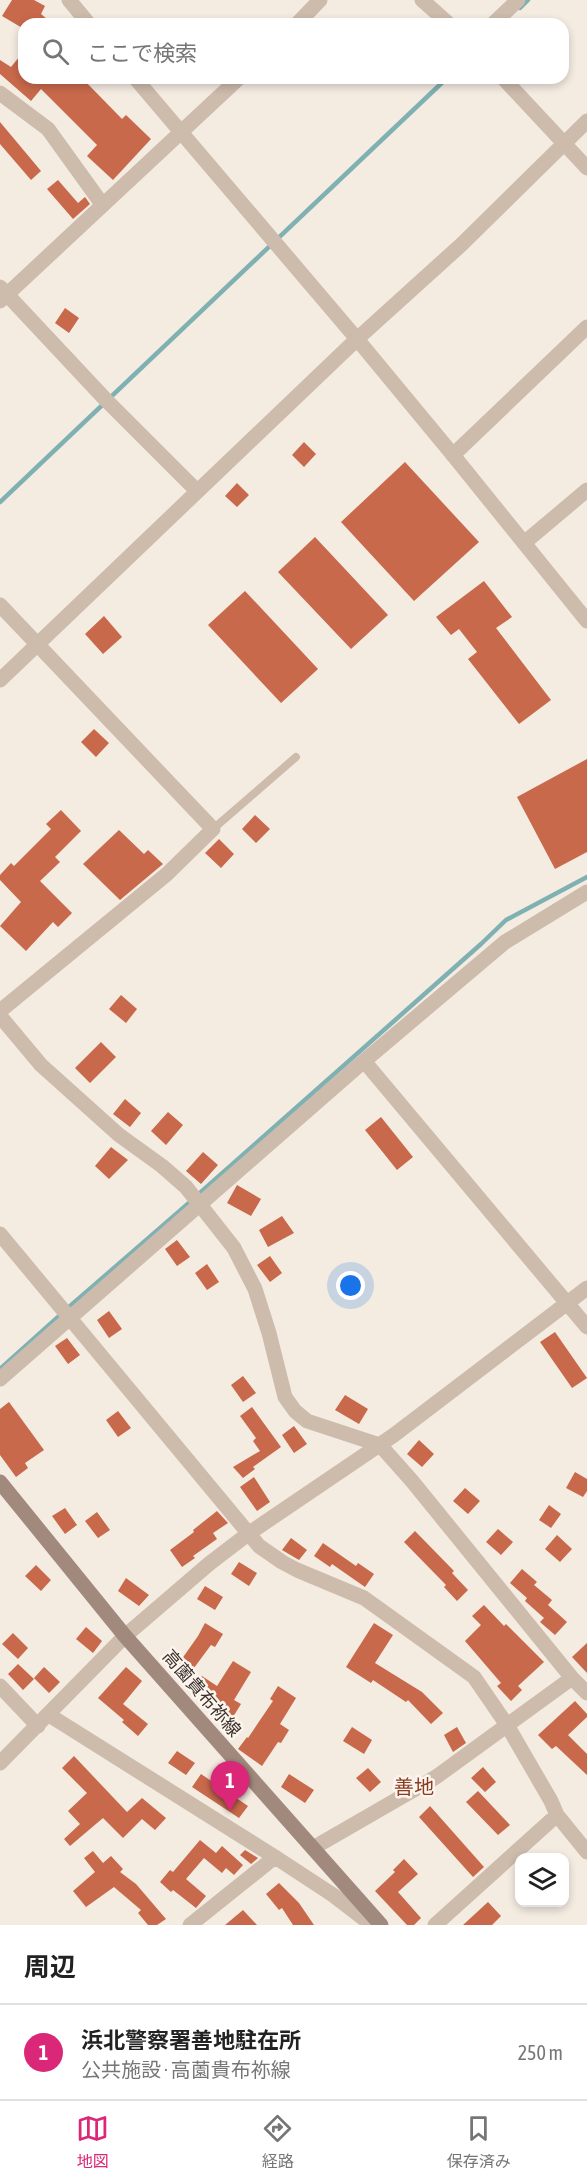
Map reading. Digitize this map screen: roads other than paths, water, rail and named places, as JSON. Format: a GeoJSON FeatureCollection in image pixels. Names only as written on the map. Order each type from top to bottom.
{"type":"FeatureCollection","features":[{"type":"Feature","properties":{"kind":"main road","name":"高薗貴布祢線"},"geometry":{"type":"LineString","coordinates":[[0,1482],[125,1636],[381,1925]]}},
{"type":"Feature","properties":{"kind":"street"},"geometry":{"type":"LineString","coordinates":[[69,0],[84,18]]}},
{"type":"Feature","properties":{"kind":"street"},"geometry":{"type":"LineString","coordinates":[[303,18],[320,0]]}},
{"type":"Feature","properties":{"kind":"street"},"geometry":{"type":"LineString","coordinates":[[422,0],[442,18]]}},
{"type":"Feature","properties":{"kind":"street"},"geometry":{"type":"LineString","coordinates":[[499,18],[518,0]]}},
{"type":"Feature","properties":{"kind":"street"},"geometry":{"type":"LineString","coordinates":[[140,84],[357,339],[587,621]]}},
{"type":"Feature","properties":{"kind":"street"},"geometry":{"type":"LineString","coordinates":[[197,490],[2,294],[232,84]]}},
{"type":"Feature","properties":{"kind":"street"},"geometry":{"type":"LineString","coordinates":[[508,84],[587,168]]}},
{"type":"Feature","properties":{"kind":"street"},"geometry":{"type":"LineString","coordinates":[[0,93],[48,129],[102,204]]}},
{"type":"Feature","properties":{"kind":"street"},"geometry":{"type":"LineString","coordinates":[[0,680],[357,339],[462,244],[587,121]]}},
{"type":"Feature","properties":{"kind":"street"},"geometry":{"type":"LineString","coordinates":[[453,455],[587,327]]}},
{"type":"Feature","properties":{"kind":"street"},"geometry":{"type":"LineString","coordinates":[[524,543],[587,490]]}},
{"type":"Feature","properties":{"kind":"street"},"geometry":{"type":"LineString","coordinates":[[0,605],[213,829],[167,874],[0,1011]]}},
{"type":"Feature","properties":{"kind":"street"},"geometry":{"type":"LineString","coordinates":[[0,1379],[364,1061],[505,942],[587,892]]}},
{"type":"Feature","properties":{"kind":"street"},"geometry":{"type":"LineString","coordinates":[[0,1016],[40,1065],[120,1135],[186,1187],[234,1248],[255,1289],[285,1397],[295,1411],[307,1420],[327,1429],[380,1445],[412,1480],[572,1678],[587,1693]]}},
{"type":"Feature","properties":{"kind":"street"},"geometry":{"type":"LineString","coordinates":[[364,1061],[587,1327]]}},
{"type":"Feature","properties":{"kind":"street"},"geometry":{"type":"LineString","coordinates":[[0,1234],[259,1546],[282,1562],[364,1598],[474,1677],[507,1725],[557,1815],[587,1852]]}},
{"type":"Feature","properties":{"kind":"street"},"geometry":{"type":"LineString","coordinates":[[0,1763],[125,1636],[210,1563],[248,1534],[380,1445],[587,1288]]}},
{"type":"Feature","properties":{"kind":"street"},"geometry":{"type":"LineString","coordinates":[[313,1848],[436,1777],[572,1678]]}},
{"type":"Feature","properties":{"kind":"street"},"geometry":{"type":"LineString","coordinates":[[0,1686],[43,1720],[275,1857],[333,1895],[372,1925]]}},
{"type":"Feature","properties":{"kind":"street"},"geometry":{"type":"LineString","coordinates":[[435,1925],[557,1815]]}},
{"type":"Feature","properties":{"kind":"street"},"geometry":{"type":"LineString","coordinates":[[190,1925],[275,1857]]}},
{"type":"Feature","properties":{"kind":"lane"},"geometry":{"type":"LineString","coordinates":[[213,829],[296,757]]}},
{"type":"Feature","properties":{"kind":"waterway"},"geometry":{"type":"LineString","coordinates":[[520,8],[528,0]]}},
{"type":"Feature","properties":{"kind":"waterway"},"geometry":{"type":"LineString","coordinates":[[0,502],[441,84]]}},
{"type":"Feature","properties":{"kind":"waterway"},"geometry":{"type":"LineString","coordinates":[[201,1192],[506,920],[587,877]]}},
{"type":"Feature","properties":{"kind":"waterway"},"geometry":{"type":"LineString","coordinates":[[69,1307],[190,1202]]}},
{"type":"Feature","properties":{"kind":"waterway"},"geometry":{"type":"LineString","coordinates":[[0,1369],[58,1317]]}},
{"type":"Feature","properties":{"kind":"place","name":"浜北警察署善地駐在所"},"geometry":{"type":"Point","coordinates":[230,1811]}},
{"type":"Feature","properties":{"kind":"district","name":"善地"},"geometry":{"type":"Point","coordinates":[414,1786]}}]}
